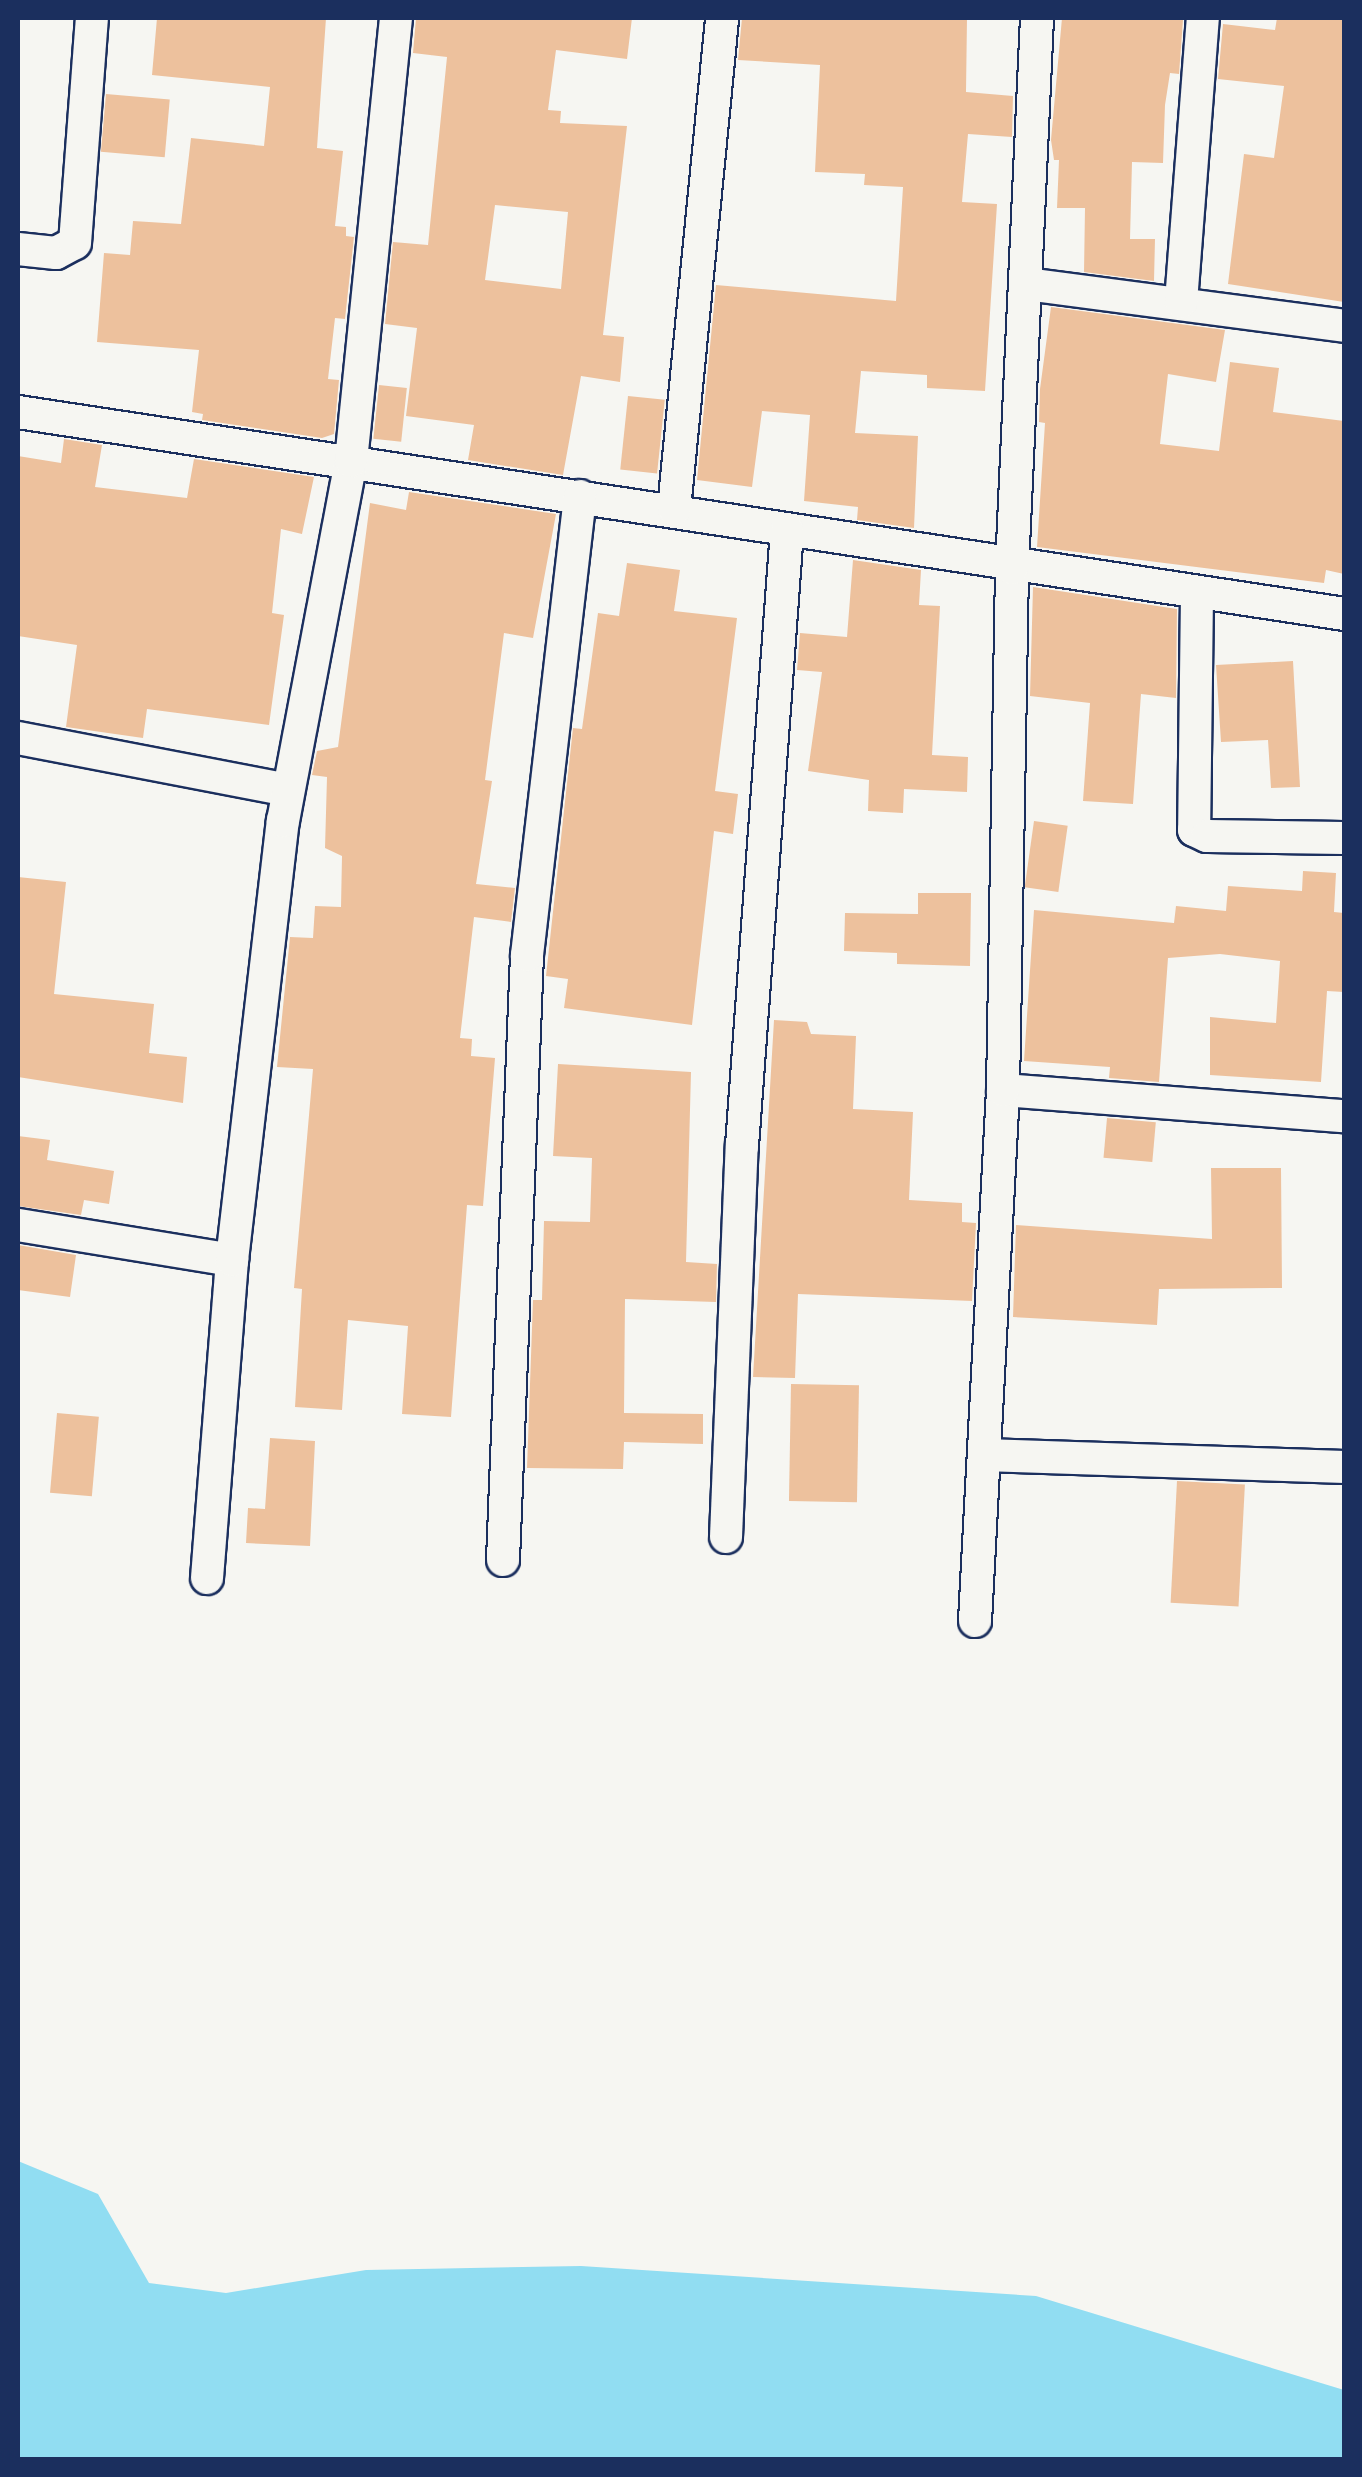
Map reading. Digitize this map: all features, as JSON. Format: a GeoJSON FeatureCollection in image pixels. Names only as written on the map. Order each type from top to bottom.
{"type":"FeatureCollection","features":[{"type":"Feature","properties":{"kind":"street"},"geometry":{"type":"LineString","coordinates":[[18,249],[56,253],[75,242],[92,18]]}},
{"type":"Feature","properties":{"kind":"street"},"geometry":{"type":"LineString","coordinates":[[206,1578],[232,1260],[288,790],[351,461],[396,18]]}},
{"type":"Feature","properties":{"kind":"street"},"geometry":{"type":"LineString","coordinates":[[674,509],[722,18]]}},
{"type":"Feature","properties":{"kind":"street"},"geometry":{"type":"LineString","coordinates":[[975,1621],[1004,1090],[1012,568],[1037,18]]}},
{"type":"Feature","properties":{"kind":"street"},"geometry":{"type":"LineString","coordinates":[[1181,302],[1203,18]]}},
{"type":"Feature","properties":{"kind":"street"},"geometry":{"type":"LineString","coordinates":[[1026,284],[1344,326]]}},
{"type":"Feature","properties":{"kind":"street"},"geometry":{"type":"LineString","coordinates":[[18,412],[674,509],[1012,568],[1344,614]]}},
{"type":"Feature","properties":{"kind":"street"},"geometry":{"type":"LineString","coordinates":[[502,1560],[527,954],[580,496]]}},
{"type":"Feature","properties":{"kind":"street"},"geometry":{"type":"LineString","coordinates":[[726,1537],[743,1128],[787,530]]}},
{"type":"Feature","properties":{"kind":"street"},"geometry":{"type":"LineString","coordinates":[[1197,594],[1194,830],[1207,836],[1344,838]]}},
{"type":"Feature","properties":{"kind":"street"},"geometry":{"type":"LineString","coordinates":[[18,738],[288,790]]}},
{"type":"Feature","properties":{"kind":"street"},"geometry":{"type":"LineString","coordinates":[[1004,1090],[1344,1116]]}},
{"type":"Feature","properties":{"kind":"street"},"geometry":{"type":"LineString","coordinates":[[18,1224],[232,1260]]}},
{"type":"Feature","properties":{"kind":"street"},"geometry":{"type":"LineString","coordinates":[[984,1455],[1344,1467]]}},
{"type":"Feature","properties":{"kind":"water"},"geometry":{"type":"Polygon","coordinates":[[[18,2161],[98,2194],[149,2283],[226,2293],[366,2270],[581,2266],[1036,2296],[1344,2390],[1344,2459],[18,2459],[18,2161]]]}},
{"type":"Feature","properties":{"kind":"building"},"geometry":{"type":"Polygon","coordinates":[[[157,18],[326,18],[317,148],[343,151],[335,226],[346,227],[346,236],[354,237],[345,319],[335,318],[328,379],[339,380],[334,434],[322,438],[202,420],[203,414],[192,412],[199,350],[97,342],[104,253],[130,255],[133,221],[181,224],[191,138],[264,146],[270,87],[152,75],[157,18]]]}},
{"type":"Feature","properties":{"kind":"building"},"geometry":{"type":"Polygon","coordinates":[[[416,18],[632,18],[627,59],[556,50],[548,110],[561,111],[560,123],[627,126],[603,335],[624,337],[620,382],[581,376],[563,475],[468,460],[474,425],[406,416],[417,328],[385,324],[393,242],[428,245],[447,57],[413,53],[416,18]],[[495,205],[485,280],[561,289],[568,212],[495,205]]]}},
{"type":"Feature","properties":{"kind":"building"},"geometry":{"type":"Polygon","coordinates":[[[742,18],[967,18],[966,92],[1013,96],[1012,137],[968,134],[962,202],[997,204],[985,391],[927,388],[927,375],[861,371],[855,433],[918,436],[914,528],[857,520],[858,507],[804,501],[810,415],[762,411],[752,487],[697,480],[716,285],[896,301],[903,187],[864,185],[865,174],[815,172],[820,65],[738,60],[742,18]]]}},
{"type":"Feature","properties":{"kind":"building"},"geometry":{"type":"Polygon","coordinates":[[[1062,18],[1183,20],[1179,74],[1170,73],[1165,105],[1163,163],[1132,162],[1130,239],[1155,239],[1154,281],[1084,272],[1085,208],[1057,208],[1059,160],[1054,160],[1051,140],[1062,18]]]}},
{"type":"Feature","properties":{"kind":"building"},"geometry":{"type":"Polygon","coordinates":[[[1277,18],[1344,18],[1344,302],[1228,284],[1244,154],[1274,158],[1284,86],[1218,79],[1223,24],[1275,30],[1277,18]]]}},
{"type":"Feature","properties":{"kind":"building"},"geometry":{"type":"Polygon","coordinates":[[[106,94],[170,100],[165,157],[101,152],[106,94]]]}},
{"type":"Feature","properties":{"kind":"building"},"geometry":{"type":"Polygon","coordinates":[[[1051,307],[1225,330],[1216,382],[1168,374],[1160,444],[1219,451],[1230,362],[1279,368],[1273,412],[1344,421],[1344,574],[1326,570],[1324,583],[1037,547],[1045,423],[1039,422],[1040,389],[1051,307]]]}},
{"type":"Feature","properties":{"kind":"building"},"geometry":{"type":"Polygon","coordinates":[[[379,385],[407,388],[401,442],[373,439],[379,385]]]}},
{"type":"Feature","properties":{"kind":"building"},"geometry":{"type":"Polygon","coordinates":[[[628,396],[665,400],[657,473],[620,470],[628,396]]]}},
{"type":"Feature","properties":{"kind":"building"},"geometry":{"type":"Polygon","coordinates":[[[64,439],[102,445],[95,487],[187,498],[194,459],[314,477],[302,534],[281,529],[272,613],[284,615],[269,725],[147,709],[143,738],[66,727],[77,645],[18,636],[18,456],[61,463],[64,439]]]}},
{"type":"Feature","properties":{"kind":"building"},"geometry":{"type":"Polygon","coordinates":[[[409,492],[556,514],[533,638],[504,633],[485,780],[492,781],[476,884],[515,888],[511,922],[474,917],[460,1038],[472,1039],[471,1056],[495,1058],[483,1206],[467,1205],[451,1417],[402,1414],[408,1326],[348,1320],[342,1410],[295,1407],[302,1289],[294,1288],[313,1069],[277,1067],[290,937],[313,938],[315,906],[341,907],[342,856],[325,848],[327,777],[312,775],[317,751],[338,747],[370,503],[406,510],[409,492]]]}},
{"type":"Feature","properties":{"kind":"building"},"geometry":{"type":"Polygon","coordinates":[[[853,560],[921,570],[919,605],[940,606],[932,755],[968,757],[967,792],[904,789],[903,813],[868,811],[869,780],[808,771],[822,672],[797,670],[800,633],[847,637],[853,560]]]}},
{"type":"Feature","properties":{"kind":"building"},"geometry":{"type":"Polygon","coordinates":[[[627,563],[680,570],[674,611],[737,618],[715,791],[738,794],[733,834],[714,831],[692,1025],[564,1008],[568,979],[546,976],[573,728],[582,729],[598,613],[619,616],[627,563]]]}},
{"type":"Feature","properties":{"kind":"building"},"geometry":{"type":"Polygon","coordinates":[[[1033,587],[1177,609],[1176,698],[1141,694],[1133,804],[1083,801],[1090,703],[1030,696],[1033,587]]]}},
{"type":"Feature","properties":{"kind":"building"},"geometry":{"type":"Polygon","coordinates":[[[1293,661],[1300,787],[1271,788],[1268,740],[1221,742],[1216,665],[1293,661]]]}},
{"type":"Feature","properties":{"kind":"building"},"geometry":{"type":"Polygon","coordinates":[[[1034,821],[1068,826],[1058,892],[1025,887],[1034,821]]]}},
{"type":"Feature","properties":{"kind":"building"},"geometry":{"type":"Polygon","coordinates":[[[1303,871],[1336,873],[1334,912],[1344,913],[1344,992],[1327,991],[1321,1082],[1210,1075],[1210,1017],[1276,1023],[1280,961],[1220,954],[1168,958],[1159,1082],[1109,1078],[1110,1067],[1024,1061],[1034,910],[1174,923],[1176,906],[1226,911],[1228,886],[1302,891],[1303,871]]]}},
{"type":"Feature","properties":{"kind":"building"},"geometry":{"type":"Polygon","coordinates":[[[18,877],[66,882],[54,994],[154,1004],[149,1053],[187,1057],[183,1103],[18,1077],[18,877]]]}},
{"type":"Feature","properties":{"kind":"building"},"geometry":{"type":"Polygon","coordinates":[[[918,893],[971,893],[970,966],[897,964],[897,953],[844,951],[845,913],[918,914],[918,893]]]}},
{"type":"Feature","properties":{"kind":"building"},"geometry":{"type":"Polygon","coordinates":[[[774,1020],[807,1022],[811,1034],[856,1036],[853,1109],[913,1112],[909,1200],[962,1203],[962,1222],[976,1223],[972,1301],[798,1294],[795,1378],[753,1377],[774,1020]]]}},
{"type":"Feature","properties":{"kind":"building"},"geometry":{"type":"Polygon","coordinates":[[[558,1064],[691,1072],[686,1262],[717,1264],[716,1302],[625,1299],[624,1413],[703,1414],[703,1444],[624,1442],[623,1469],[527,1468],[533,1300],[542,1300],[544,1221],[590,1222],[592,1158],[553,1156],[558,1064]]]}},
{"type":"Feature","properties":{"kind":"building"},"geometry":{"type":"Polygon","coordinates":[[[1107,1118],[1156,1122],[1152,1162],[1104,1158],[1107,1118]]]}},
{"type":"Feature","properties":{"kind":"building"},"geometry":{"type":"Polygon","coordinates":[[[18,1136],[50,1140],[47,1160],[114,1171],[109,1204],[84,1200],[81,1215],[18,1206],[18,1136]]]}},
{"type":"Feature","properties":{"kind":"building"},"geometry":{"type":"Polygon","coordinates":[[[1211,1168],[1281,1168],[1282,1288],[1159,1289],[1157,1325],[1013,1317],[1016,1225],[1212,1239],[1211,1168]]]}},
{"type":"Feature","properties":{"kind":"building"},"geometry":{"type":"Polygon","coordinates":[[[18,1245],[76,1255],[70,1297],[18,1290],[18,1245]]]}},
{"type":"Feature","properties":{"kind":"building"},"geometry":{"type":"Polygon","coordinates":[[[791,1384],[859,1385],[857,1502],[789,1501],[791,1384]]]}},
{"type":"Feature","properties":{"kind":"building"},"geometry":{"type":"Polygon","coordinates":[[[57,1413],[99,1417],[92,1496],[50,1493],[57,1413]]]}},
{"type":"Feature","properties":{"kind":"building"},"geometry":{"type":"Polygon","coordinates":[[[270,1438],[315,1441],[310,1546],[246,1543],[248,1508],[265,1509],[270,1438]]]}},
{"type":"Feature","properties":{"kind":"building"},"geometry":{"type":"Polygon","coordinates":[[[1177,1481],[1245,1485],[1239,1606],[1171,1603],[1177,1481]]]}}]}
